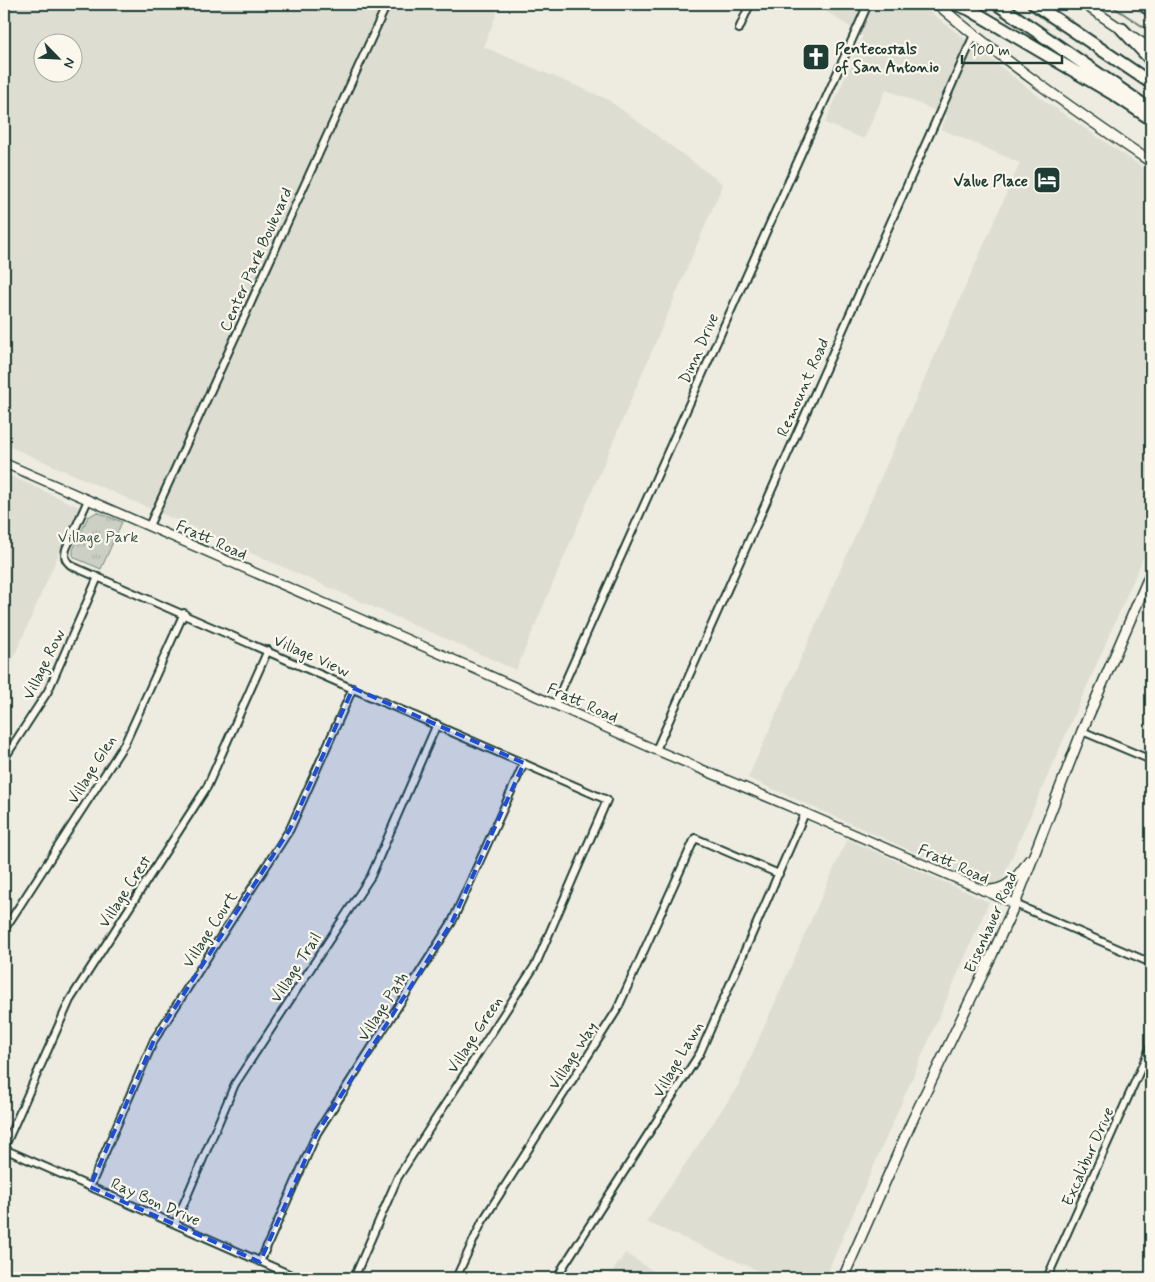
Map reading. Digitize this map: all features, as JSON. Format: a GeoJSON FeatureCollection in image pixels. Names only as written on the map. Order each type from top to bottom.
{"type":"FeatureCollection","features":[{"type":"Feature","properties":{"kind":"highway"},"geometry":{"type":"LineString","coordinates":[[956,4],[970,10],[1099,86],[1151,119]]}},
{"type":"Feature","properties":{"kind":"highway"},"geometry":{"type":"LineString","coordinates":[[997,4],[1151,110]]}},
{"type":"Feature","properties":{"kind":"highway"},"geometry":{"type":"LineString","coordinates":[[1034,4],[1151,83]]}},
{"type":"Feature","properties":{"kind":"highway"},"geometry":{"type":"LineString","coordinates":[[1122,29],[1151,60]]}},
{"type":"Feature","properties":{"kind":"main road"},"geometry":{"type":"LineString","coordinates":[[937,4],[974,35],[1061,101],[1151,162]]}},
{"type":"Feature","properties":{"kind":"main road"},"geometry":{"type":"LineString","coordinates":[[1084,4],[1151,49]]}},
{"type":"Feature","properties":{"kind":"main road","name":"Eisenhauer Road"},"geometry":{"type":"LineString","coordinates":[[843,1278],[912,1121],[1015,904],[1082,731],[1151,572]]}},
{"type":"Feature","properties":{"kind":"main road"},"geometry":{"type":"LineString","coordinates":[[983,890],[997,890],[1011,883],[1041,841]]}},
{"type":"Feature","properties":{"kind":"street","name":"Center Park Boulevard"},"geometry":{"type":"LineString","coordinates":[[149,526],[386,4]]}},
{"type":"Feature","properties":{"kind":"street"},"geometry":{"type":"LineString","coordinates":[[739,29],[750,4]]}},
{"type":"Feature","properties":{"kind":"street","name":"Dinn Drive"},"geometry":{"type":"LineString","coordinates":[[555,704],[868,4]]}},
{"type":"Feature","properties":{"kind":"street","name":"Remount Road"},"geometry":{"type":"LineString","coordinates":[[656,750],[974,35]]}},
{"type":"Feature","properties":{"kind":"street","name":"Fratt Road"},"geometry":{"type":"LineString","coordinates":[[4,463],[656,750],[1151,963]]}},
{"type":"Feature","properties":{"kind":"street","name":"Village View"},"geometry":{"type":"LineString","coordinates":[[88,500],[66,549],[66,561],[72,566],[184,613],[607,800]]}},
{"type":"Feature","properties":{"kind":"street","name":"Village Row"},"geometry":{"type":"LineString","coordinates":[[4,759],[48,691],[98,577]]}},
{"type":"Feature","properties":{"kind":"street","name":"Village Glen"},"geometry":{"type":"LineString","coordinates":[[4,930],[125,743],[184,613]]}},
{"type":"Feature","properties":{"kind":"street","name":"Village Crest"},"geometry":{"type":"LineString","coordinates":[[4,1148],[70,1000],[207,787],[268,650]]}},
{"type":"Feature","properties":{"kind":"street","name":"Village Court"},"geometry":{"type":"LineString","coordinates":[[90,1187],[154,1040],[290,829],[353,688]]}},
{"type":"Feature","properties":{"kind":"street","name":"Village Trail"},"geometry":{"type":"LineString","coordinates":[[175,1224],[236,1084],[370,876],[437,724]]}},
{"type":"Feature","properties":{"kind":"street"},"geometry":{"type":"LineString","coordinates":[[1082,731],[1151,760]]}},
{"type":"Feature","properties":{"kind":"street","name":"Village Path"},"geometry":{"type":"LineString","coordinates":[[260,1262],[317,1133],[452,922],[524,763]]}},
{"type":"Feature","properties":{"kind":"street","name":"Village Green"},"geometry":{"type":"LineString","coordinates":[[354,1278],[398,1177],[536,964],[607,800]]}},
{"type":"Feature","properties":{"kind":"street","name":"Village Lawn"},"geometry":{"type":"LineString","coordinates":[[558,1278],[563,1266],[700,1053],[806,813]]}},
{"type":"Feature","properties":{"kind":"street","name":"Village Way"},"geometry":{"type":"LineString","coordinates":[[456,1278],[482,1222],[617,1010],[695,838],[779,874]]}},
{"type":"Feature","properties":{"kind":"street","name":"Excalibur Drive"},"geometry":{"type":"LineString","coordinates":[[1048,1278],[1151,1046]]}},
{"type":"Feature","properties":{"kind":"street","name":"Ray Bon Drive"},"geometry":{"type":"LineString","coordinates":[[4,1148],[298,1278]]}},
{"type":"Feature","properties":{"kind":"highlighted area"},"geometry":{"type":"Polygon","coordinates":[[[353,688],[524,763],[452,922],[317,1133],[260,1262],[90,1187],[154,1040],[290,829],[353,688]]]}},
{"type":"Feature","properties":{"kind":"shaded area"},"geometry":{"type":"Polygon","coordinates":[[[4,4],[500,4],[484,47],[607,99],[723,184],[516,670],[4,444],[4,4]]]}},
{"type":"Feature","properties":{"kind":"shaded area"},"geometry":{"type":"Polygon","coordinates":[[[816,4],[920,4],[1046,102],[1151,173],[1151,540],[1002,880],[994,884],[986,884],[748,778],[1020,163],[941,129],[947,116],[886,89],[864,139],[825,123],[863,36],[816,4]]]}},
{"type":"Feature","properties":{"kind":"shaded area"},"geometry":{"type":"Polygon","coordinates":[[[4,473],[79,507],[4,680],[4,473]]]}},
{"type":"Feature","properties":{"kind":"shaded area"},"geometry":{"type":"Polygon","coordinates":[[[847,839],[989,902],[825,1278],[775,1278],[646,1222],[738,1086],[847,839]]]}},
{"type":"Feature","properties":{"kind":"shaded area"},"geometry":{"type":"Polygon","coordinates":[[[625,1253],[664,1278],[608,1278],[625,1253]]]}},
{"type":"Feature","properties":{"kind":"green space","name":"Village Park"},"geometry":{"type":"Polygon","coordinates":[[[97,512],[122,522],[101,569],[75,558],[73,555],[73,550],[88,517],[97,512]]]}},
{"type":"Feature","properties":{"kind":"waterway"},"geometry":{"type":"LineString","coordinates":[[1109,4],[1151,32]]}},
{"type":"Feature","properties":{"kind":"railway"},"geometry":{"type":"LineString","coordinates":[[1130,4],[1151,18]]}},
{"type":"Feature","properties":{"kind":"place","name":"Pentecostals of San Antonio"},"geometry":{"type":"Point","coordinates":[816,57]}},
{"type":"Feature","properties":{"kind":"place","name":"Value Place"},"geometry":{"type":"Point","coordinates":[1047,180]}}]}
